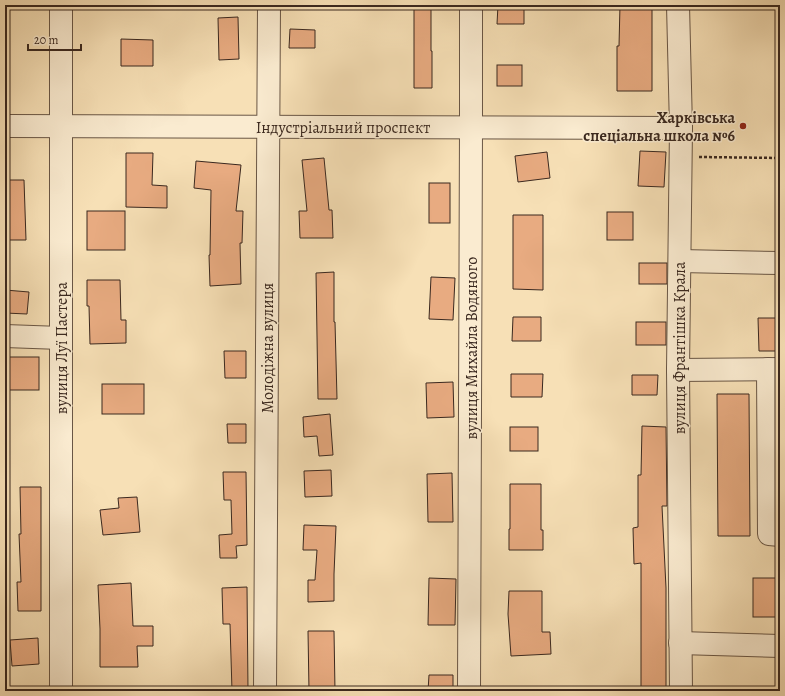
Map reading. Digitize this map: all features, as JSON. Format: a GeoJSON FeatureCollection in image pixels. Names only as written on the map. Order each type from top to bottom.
{"type":"FeatureCollection","features":[{"type":"Feature","properties":{"kind":"street","name":"вулиця Луї Пастера"},"geometry":{"type":"LineString","coordinates":[[61,5],[61,691]]}},
{"type":"Feature","properties":{"kind":"street","name":"Молодіжна вулиця"},"geometry":{"type":"LineString","coordinates":[[265,691],[269,5]]}},
{"type":"Feature","properties":{"kind":"street","name":"вулиця Михайла Водяного"},"geometry":{"type":"LineString","coordinates":[[469,691],[472,128],[471,5]]}},
{"type":"Feature","properties":{"kind":"street","name":"вулиця Франтішка Крала"},"geometry":{"type":"LineString","coordinates":[[678,5],[681,128],[678,370],[680,691]]}},
{"type":"Feature","properties":{"kind":"street","name":"Індустріальний проспект"},"geometry":{"type":"LineString","coordinates":[[5,126],[681,128]]}},
{"type":"Feature","properties":{"kind":"street"},"geometry":{"type":"LineString","coordinates":[[680,261],[780,263]]}},
{"type":"Feature","properties":{"kind":"street"},"geometry":{"type":"LineString","coordinates":[[5,336],[61,338]]}},
{"type":"Feature","properties":{"kind":"street"},"geometry":{"type":"LineString","coordinates":[[678,370],[774,369],[769,534],[780,534]]}},
{"type":"Feature","properties":{"kind":"street"},"geometry":{"type":"LineString","coordinates":[[680,643],[780,646]]}},
{"type":"Feature","properties":{"kind":"path"},"geometry":{"type":"LineString","coordinates":[[694,157],[780,158]]}},
{"type":"Feature","properties":{"kind":"building"},"geometry":{"type":"Polygon","coordinates":[[[498,5],[524,5],[524,24],[497,24],[498,5]]]}},
{"type":"Feature","properties":{"kind":"building"},"geometry":{"type":"Polygon","coordinates":[[[620,5],[652,5],[652,91],[617,91],[617,46],[619,46],[620,5]]]}},
{"type":"Feature","properties":{"kind":"building"},"geometry":{"type":"Polygon","coordinates":[[[414,7],[431,7],[432,88],[414,88],[414,7]]]}},
{"type":"Feature","properties":{"kind":"building"},"geometry":{"type":"Polygon","coordinates":[[[238,17],[239,59],[219,60],[218,18],[238,17]]]}},
{"type":"Feature","properties":{"kind":"building"},"geometry":{"type":"Polygon","coordinates":[[[290,29],[315,30],[315,48],[289,48],[290,29]]]}},
{"type":"Feature","properties":{"kind":"building"},"geometry":{"type":"Polygon","coordinates":[[[121,39],[153,40],[153,66],[121,66],[121,39]]]}},
{"type":"Feature","properties":{"kind":"building"},"geometry":{"type":"Polygon","coordinates":[[[497,65],[522,65],[522,86],[497,86],[497,65]]]}},
{"type":"Feature","properties":{"kind":"building"},"geometry":{"type":"Polygon","coordinates":[[[640,151],[666,152],[664,187],[638,186],[640,151]]]}},
{"type":"Feature","properties":{"kind":"building"},"geometry":{"type":"Polygon","coordinates":[[[547,152],[550,178],[518,182],[515,156],[547,152]]]}},
{"type":"Feature","properties":{"kind":"building"},"geometry":{"type":"Polygon","coordinates":[[[126,153],[153,153],[152,185],[167,186],[167,208],[126,207],[126,153]]]}},
{"type":"Feature","properties":{"kind":"building"},"geometry":{"type":"Polygon","coordinates":[[[324,158],[329,210],[332,210],[333,238],[300,238],[299,211],[307,211],[302,160],[324,158]]]}},
{"type":"Feature","properties":{"kind":"building"},"geometry":{"type":"Polygon","coordinates":[[[196,161],[241,165],[236,211],[243,211],[242,243],[240,243],[241,284],[210,286],[209,255],[211,190],[194,188],[196,161]]]}},
{"type":"Feature","properties":{"kind":"building"},"geometry":{"type":"Polygon","coordinates":[[[5,180],[24,180],[26,240],[5,240],[5,180]]]}},
{"type":"Feature","properties":{"kind":"building"},"geometry":{"type":"Polygon","coordinates":[[[429,183],[450,183],[450,223],[429,223],[429,183]]]}},
{"type":"Feature","properties":{"kind":"building"},"geometry":{"type":"Polygon","coordinates":[[[87,211],[125,211],[125,250],[87,250],[87,211]]]}},
{"type":"Feature","properties":{"kind":"building"},"geometry":{"type":"Polygon","coordinates":[[[607,212],[633,212],[633,240],[607,240],[607,212]]]}},
{"type":"Feature","properties":{"kind":"building"},"geometry":{"type":"Polygon","coordinates":[[[513,215],[543,215],[543,290],[513,289],[513,215]]]}},
{"type":"Feature","properties":{"kind":"building"},"geometry":{"type":"Polygon","coordinates":[[[639,263],[667,263],[667,284],[639,284],[639,263]]]}},
{"type":"Feature","properties":{"kind":"building"},"geometry":{"type":"Polygon","coordinates":[[[334,272],[337,399],[318,399],[316,273],[334,272]]]}},
{"type":"Feature","properties":{"kind":"building"},"geometry":{"type":"Polygon","coordinates":[[[431,277],[455,278],[453,320],[429,319],[431,277]]]}},
{"type":"Feature","properties":{"kind":"building"},"geometry":{"type":"Polygon","coordinates":[[[87,280],[120,280],[121,320],[126,320],[126,343],[90,344],[89,306],[87,306],[87,280]]]}},
{"type":"Feature","properties":{"kind":"building"},"geometry":{"type":"Polygon","coordinates":[[[5,290],[29,292],[27,314],[5,313],[5,290]]]}},
{"type":"Feature","properties":{"kind":"building"},"geometry":{"type":"Polygon","coordinates":[[[513,317],[541,317],[541,341],[512,341],[513,317]]]}},
{"type":"Feature","properties":{"kind":"building"},"geometry":{"type":"Polygon","coordinates":[[[758,318],[780,318],[780,351],[759,351],[758,318]]]}},
{"type":"Feature","properties":{"kind":"building"},"geometry":{"type":"Polygon","coordinates":[[[636,322],[666,322],[666,345],[636,345],[636,322]]]}},
{"type":"Feature","properties":{"kind":"building"},"geometry":{"type":"Polygon","coordinates":[[[224,351],[246,351],[246,378],[225,378],[224,351]]]}},
{"type":"Feature","properties":{"kind":"building"},"geometry":{"type":"Polygon","coordinates":[[[5,357],[39,357],[39,390],[5,390],[5,357]]]}},
{"type":"Feature","properties":{"kind":"building"},"geometry":{"type":"Polygon","coordinates":[[[511,374],[543,374],[542,397],[511,397],[511,374]]]}},
{"type":"Feature","properties":{"kind":"building"},"geometry":{"type":"Polygon","coordinates":[[[632,375],[658,375],[657,395],[632,395],[632,375]]]}},
{"type":"Feature","properties":{"kind":"building"},"geometry":{"type":"Polygon","coordinates":[[[453,382],[454,417],[427,418],[426,383],[453,382]]]}},
{"type":"Feature","properties":{"kind":"building"},"geometry":{"type":"Polygon","coordinates":[[[102,384],[144,384],[144,414],[102,414],[102,384]]]}},
{"type":"Feature","properties":{"kind":"building"},"geometry":{"type":"Polygon","coordinates":[[[717,394],[749,394],[750,536],[718,536],[717,394]]]}},
{"type":"Feature","properties":{"kind":"building"},"geometry":{"type":"Polygon","coordinates":[[[330,414],[333,455],[319,456],[317,436],[304,437],[303,417],[330,414]]]}},
{"type":"Feature","properties":{"kind":"building"},"geometry":{"type":"Polygon","coordinates":[[[227,424],[246,424],[246,443],[228,443],[227,424]]]}},
{"type":"Feature","properties":{"kind":"building"},"geometry":{"type":"Polygon","coordinates":[[[642,426],[666,427],[667,506],[662,506],[666,588],[666,691],[641,691],[641,563],[634,564],[633,528],[638,527],[638,475],[641,475],[642,426]]]}},
{"type":"Feature","properties":{"kind":"building"},"geometry":{"type":"Polygon","coordinates":[[[510,427],[538,427],[538,451],[510,451],[510,427]]]}},
{"type":"Feature","properties":{"kind":"building"},"geometry":{"type":"Polygon","coordinates":[[[331,470],[332,496],[305,497],[304,471],[331,470]]]}},
{"type":"Feature","properties":{"kind":"building"},"geometry":{"type":"Polygon","coordinates":[[[223,472],[246,472],[247,545],[236,546],[237,558],[220,558],[219,535],[232,534],[231,500],[224,500],[223,472]]]}},
{"type":"Feature","properties":{"kind":"building"},"geometry":{"type":"Polygon","coordinates":[[[452,473],[453,522],[428,522],[427,474],[452,473]]]}},
{"type":"Feature","properties":{"kind":"building"},"geometry":{"type":"Polygon","coordinates":[[[510,484],[541,484],[541,530],[543,530],[543,550],[509,550],[510,484]]]}},
{"type":"Feature","properties":{"kind":"building"},"geometry":{"type":"Polygon","coordinates":[[[20,487],[41,487],[41,611],[18,611],[17,582],[21,582],[19,534],[21,534],[20,487]]]}},
{"type":"Feature","properties":{"kind":"building"},"geometry":{"type":"Polygon","coordinates":[[[137,497],[140,532],[103,535],[100,510],[119,508],[118,498],[137,497]]]}},
{"type":"Feature","properties":{"kind":"building"},"geometry":{"type":"Polygon","coordinates":[[[304,525],[336,526],[334,601],[308,602],[308,580],[315,580],[317,550],[303,550],[304,525]]]}},
{"type":"Feature","properties":{"kind":"building"},"geometry":{"type":"Polygon","coordinates":[[[429,578],[456,579],[455,625],[428,625],[429,578]]]}},
{"type":"Feature","properties":{"kind":"building"},"geometry":{"type":"Polygon","coordinates":[[[753,578],[780,578],[780,617],[753,617],[753,578]]]}},
{"type":"Feature","properties":{"kind":"building"},"geometry":{"type":"Polygon","coordinates":[[[131,583],[133,626],[153,626],[153,646],[137,646],[138,667],[100,667],[98,585],[131,583]]]}},
{"type":"Feature","properties":{"kind":"building"},"geometry":{"type":"Polygon","coordinates":[[[247,587],[248,691],[232,691],[230,624],[223,624],[222,588],[247,587]]]}},
{"type":"Feature","properties":{"kind":"building"},"geometry":{"type":"Polygon","coordinates":[[[509,591],[542,591],[542,632],[550,632],[551,654],[511,656],[508,614],[509,591]]]}},
{"type":"Feature","properties":{"kind":"building"},"geometry":{"type":"Polygon","coordinates":[[[308,631],[334,631],[335,691],[309,691],[308,631]]]}},
{"type":"Feature","properties":{"kind":"building"},"geometry":{"type":"Polygon","coordinates":[[[38,638],[39,664],[12,666],[10,640],[38,638]]]}},
{"type":"Feature","properties":{"kind":"building"},"geometry":{"type":"Polygon","coordinates":[[[429,675],[453,675],[453,691],[428,691],[429,675]]]}},
{"type":"Feature","properties":{"kind":"place","name":"Харківська спеціальна школа №6"},"geometry":{"type":"Point","coordinates":[743,126]}}]}
